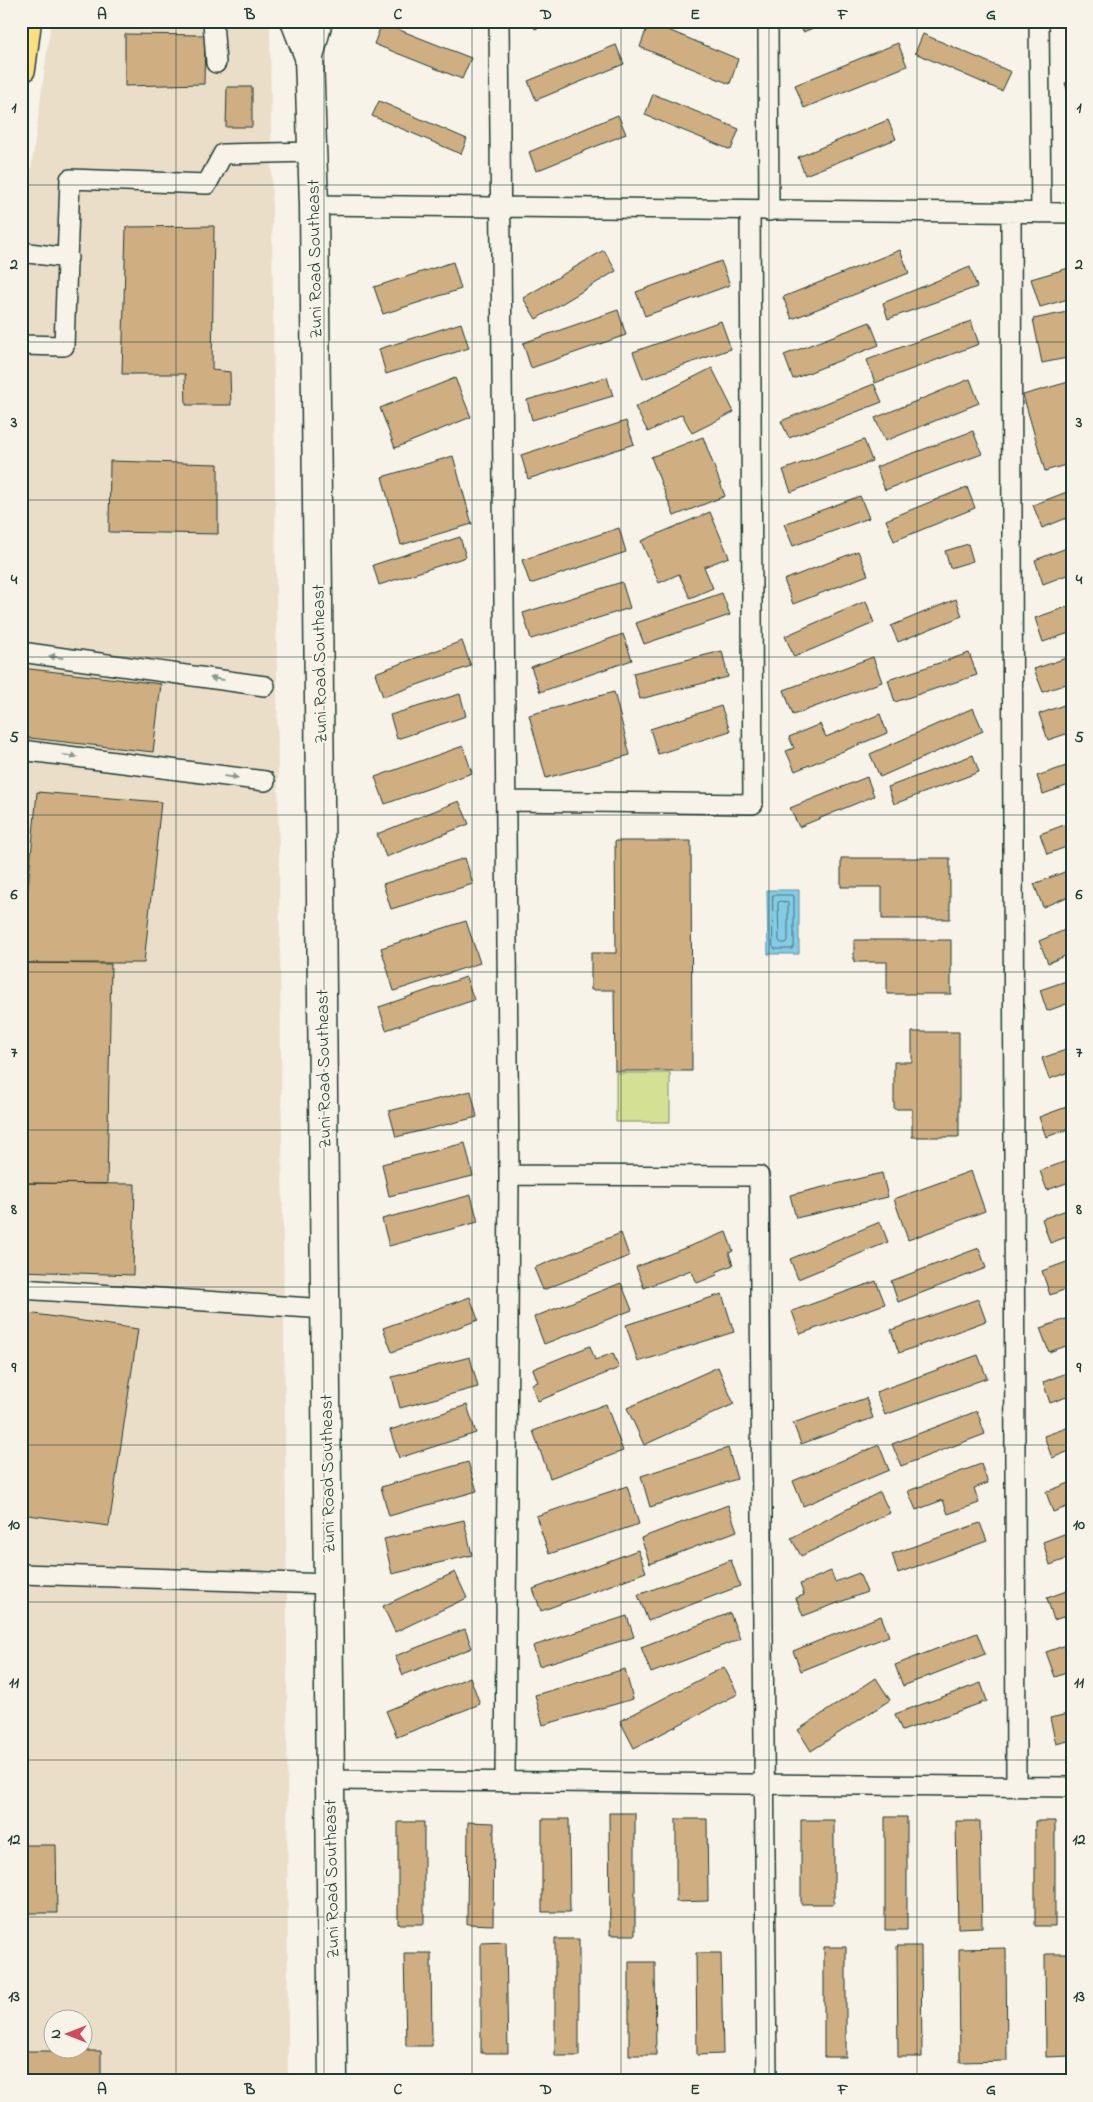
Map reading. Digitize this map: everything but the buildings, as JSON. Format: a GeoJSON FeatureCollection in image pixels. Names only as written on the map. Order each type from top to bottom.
{"type":"FeatureCollection","features":[{"type":"Feature","properties":{"kind":"main road"},"geometry":{"type":"LineString","coordinates":[[21,68],[27,21]]}},
{"type":"Feature","properties":{"kind":"street","name":"Zuni Road Southeast"},"geometry":{"type":"LineString","coordinates":[[295,21],[309,57]]}},
{"type":"Feature","properties":{"kind":"street","name":"Zuni Road Southeast"},"geometry":{"type":"LineString","coordinates":[[318,21],[309,57],[314,205],[333,2081]]}},
{"type":"Feature","properties":{"kind":"lane"},"geometry":{"type":"LineString","coordinates":[[213,21],[216,63]]}},
{"type":"Feature","properties":{"kind":"lane"},"geometry":{"type":"LineString","coordinates":[[499,21],[509,1175],[505,1781]]}},
{"type":"Feature","properties":{"kind":"lane"},"geometry":{"type":"LineString","coordinates":[[768,21],[770,211]]}},
{"type":"Feature","properties":{"kind":"lane"},"geometry":{"type":"LineString","coordinates":[[1039,21],[1041,213]]}},
{"type":"Feature","properties":{"kind":"lane"},"geometry":{"type":"LineString","coordinates":[[21,345],[64,346],[70,179],[208,184],[223,154],[312,152]]}},
{"type":"Feature","properties":{"kind":"lane"},"geometry":{"type":"LineString","coordinates":[[314,205],[1072,213]]}},
{"type":"Feature","properties":{"kind":"lane"},"geometry":{"type":"LineString","coordinates":[[506,801],[753,804],[750,210]]}},
{"type":"Feature","properties":{"kind":"lane"},"geometry":{"type":"LineString","coordinates":[[1010,213],[1016,1786]]}},
{"type":"Feature","properties":{"kind":"lane"},"geometry":{"type":"LineString","coordinates":[[21,252],[68,258]]}},
{"type":"Feature","properties":{"kind":"lane"},"geometry":{"type":"LineString","coordinates":[[21,652],[265,686]]}},
{"type":"Feature","properties":{"kind":"lane"},"geometry":{"type":"LineString","coordinates":[[21,750],[265,781]]}},
{"type":"Feature","properties":{"kind":"lane"},"geometry":{"type":"LineString","coordinates":[[509,1175],[759,1176],[766,1784],[767,2081]]}},
{"type":"Feature","properties":{"kind":"lane"},"geometry":{"type":"LineString","coordinates":[[21,1289],[326,1309]]}},
{"type":"Feature","properties":{"kind":"lane"},"geometry":{"type":"LineString","coordinates":[[21,1574],[329,1584]]}},
{"type":"Feature","properties":{"kind":"lane"},"geometry":{"type":"LineString","coordinates":[[330,1780],[1072,1787]]}},
{"type":"Feature","properties":{"kind":"shaded area"},"geometry":{"type":"Polygon","coordinates":[[[51,21],[270,21],[287,1607],[288,2081],[21,2081],[21,245],[51,21]]]}},
{"type":"Feature","properties":{"kind":"green space"},"geometry":{"type":"Polygon","coordinates":[[[616,1073],[670,1073],[670,1122],[616,1122],[616,1073]]]}},
{"type":"Feature","properties":{"kind":"water"},"geometry":{"type":"Polygon","coordinates":[[[767,890],[799,890],[799,954],[768,954],[767,890]]]}}]}
